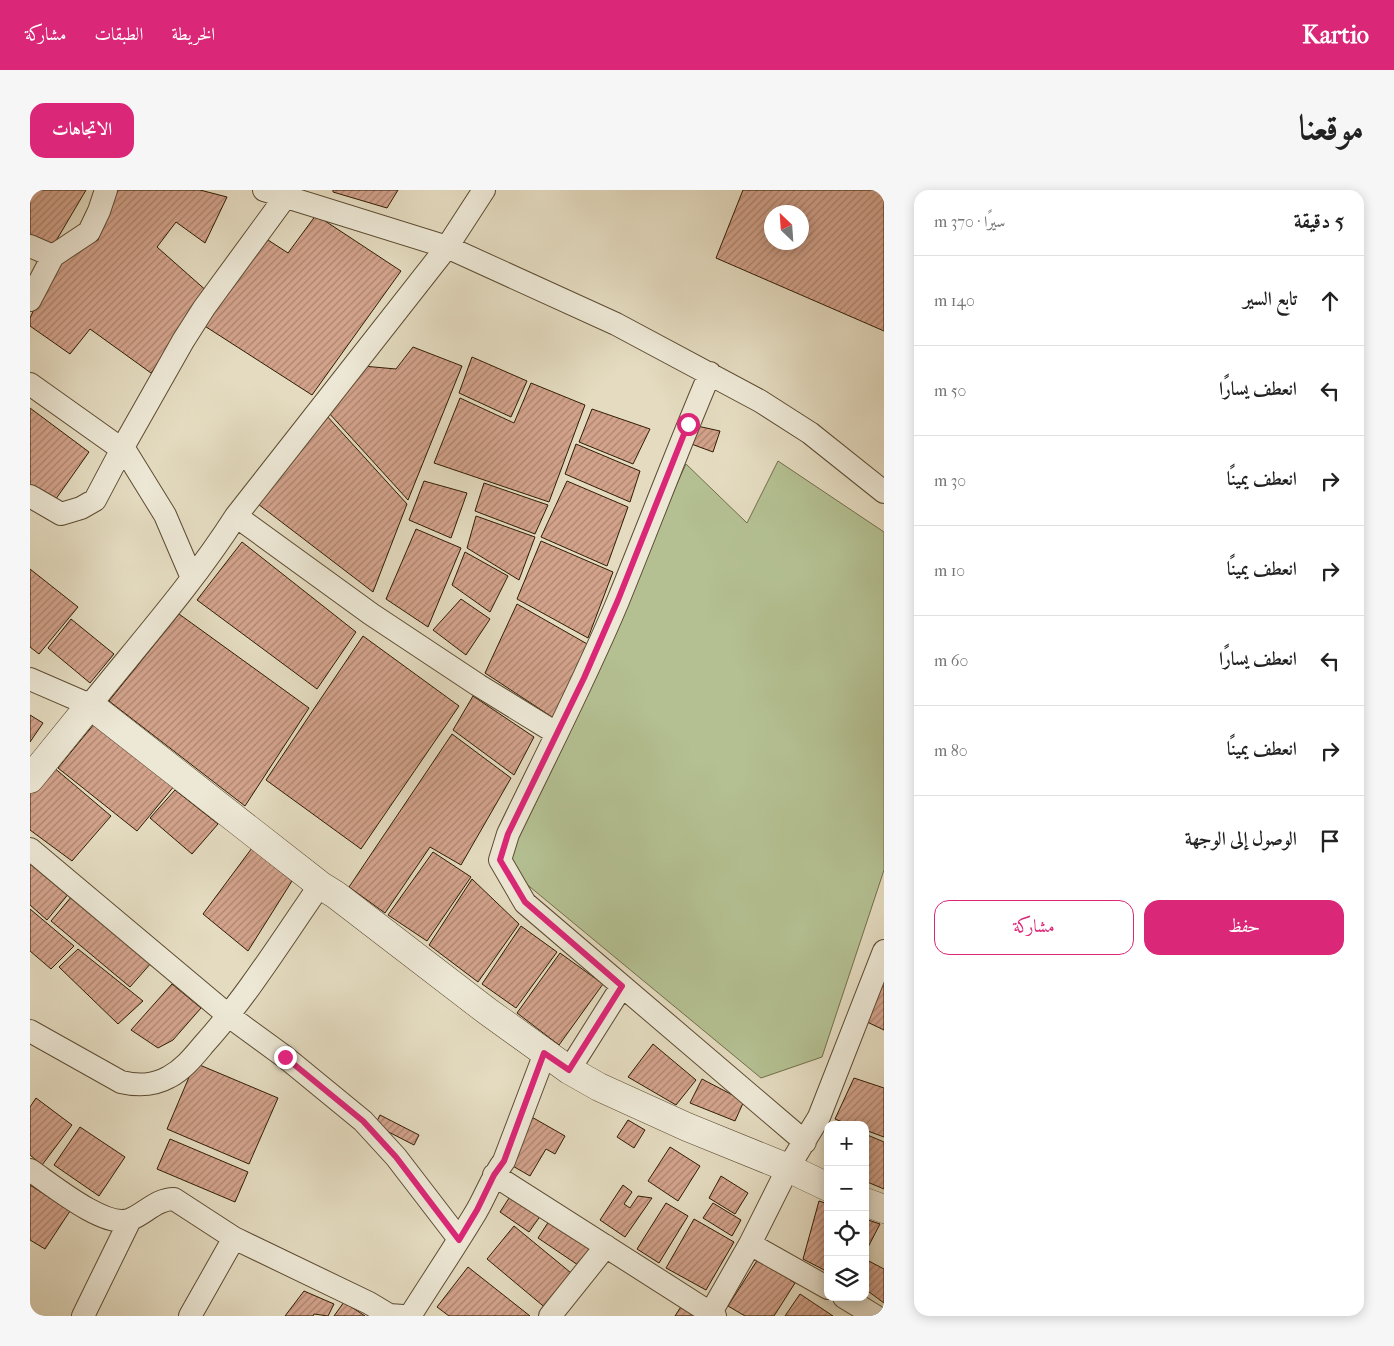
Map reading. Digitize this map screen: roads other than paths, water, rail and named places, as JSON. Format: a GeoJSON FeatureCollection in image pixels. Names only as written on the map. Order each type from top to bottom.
{"type":"FeatureCollection","features":[{"type":"Feature","properties":{"kind":"street"},"geometry":{"type":"LineString","coordinates":[[30,300],[53,256],[89,232],[106,190]]}},
{"type":"Feature","properties":{"kind":"street"},"geometry":{"type":"LineString","coordinates":[[264,190],[447,247],[616,324],[760,400],[810,433],[884,492]]}},
{"type":"Feature","properties":{"kind":"street"},"geometry":{"type":"LineString","coordinates":[[30,779],[221,541],[236,516],[447,247],[484,190]]}},
{"type":"Feature","properties":{"kind":"street"},"geometry":{"type":"LineString","coordinates":[[30,496],[61,514],[82,508],[95,500],[183,341],[204,308],[286,196]]}},
{"type":"Feature","properties":{"kind":"street"},"geometry":{"type":"LineString","coordinates":[[30,246],[53,256]]}},
{"type":"Feature","properties":{"kind":"street"},"geometry":{"type":"LineString","coordinates":[[710,373],[618,600],[584,678],[508,834],[500,860],[525,902],[805,1142]]}},
{"type":"Feature","properties":{"kind":"street"},"geometry":{"type":"LineString","coordinates":[[30,384],[113,443],[123,447],[165,515],[192,578]]}},
{"type":"Feature","properties":{"kind":"street"},"geometry":{"type":"LineString","coordinates":[[236,516],[371,614],[556,734]]}},
{"type":"Feature","properties":{"kind":"street"},"geometry":{"type":"LineString","coordinates":[[30,679],[90,705],[320,885],[336,895],[569,1070],[599,1087],[687,1127],[788,1168],[824,1185]]}},
{"type":"Feature","properties":{"kind":"street"},"geometry":{"type":"LineString","coordinates":[[30,848],[229,1016],[285,1057],[363,1121],[396,1157],[459,1240]]}},
{"type":"Feature","properties":{"kind":"street"},"geometry":{"type":"LineString","coordinates":[[30,1031],[121,1082],[137,1085],[152,1084],[167,1078],[182,1069],[229,1016],[320,885]]}},
{"type":"Feature","properties":{"kind":"street"},"geometry":{"type":"LineString","coordinates":[[494,1175],[711,1315],[750,1244],[788,1168],[819,1116],[884,950]]}},
{"type":"Feature","properties":{"kind":"street"},"geometry":{"type":"LineString","coordinates":[[569,1070],[622,986]]}},
{"type":"Feature","properties":{"kind":"street"},"geometry":{"type":"LineString","coordinates":[[410,1316],[459,1240],[477,1210],[494,1175],[504,1161],[544,1053]]}},
{"type":"Feature","properties":{"kind":"street"},"geometry":{"type":"LineString","coordinates":[[30,1170],[107,1220],[121,1222],[130,1220],[159,1202],[174,1199],[234,1238],[390,1315],[403,1316]]}},
{"type":"Feature","properties":{"kind":"street"},"geometry":{"type":"LineString","coordinates":[[869,1203],[884,1209]]}},
{"type":"Feature","properties":{"kind":"street"},"geometry":{"type":"LineString","coordinates":[[83,1316],[130,1220]]}},
{"type":"Feature","properties":{"kind":"street"},"geometry":{"type":"LineString","coordinates":[[190,1316],[234,1238]]}},
{"type":"Feature","properties":{"kind":"street"},"geometry":{"type":"LineString","coordinates":[[750,1244],[824,1286]]}},
{"type":"Feature","properties":{"kind":"street"},"geometry":{"type":"LineString","coordinates":[[550,1316],[606,1246]]}},
{"type":"Feature","properties":{"kind":"street"},"geometry":{"type":"LineString","coordinates":[[851,1301],[875,1316]]}}]}
